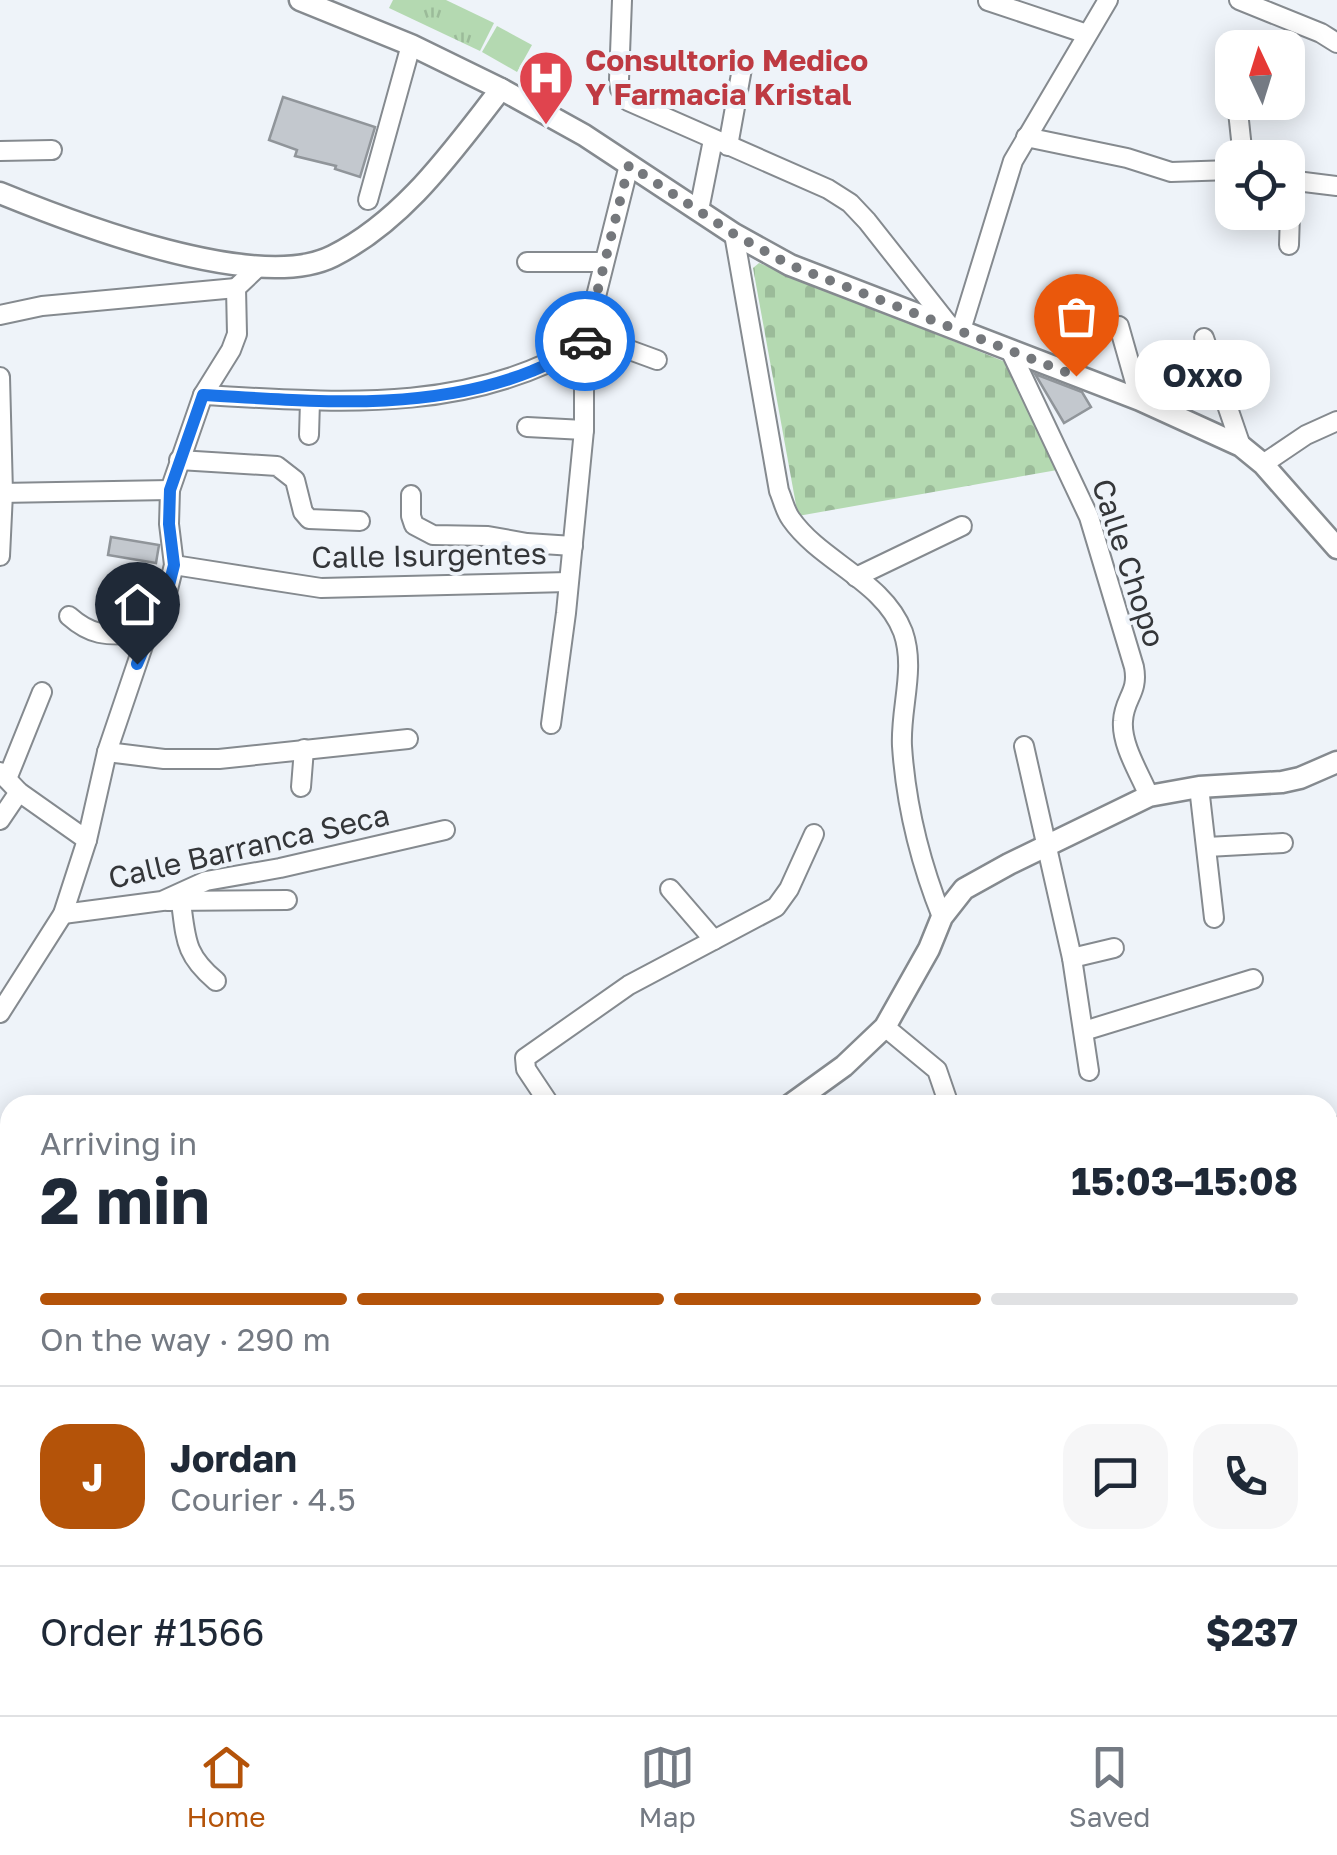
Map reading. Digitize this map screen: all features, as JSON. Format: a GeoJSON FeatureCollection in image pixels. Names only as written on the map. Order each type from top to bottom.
{"type":"FeatureCollection","features":[{"type":"Feature","properties":{"kind":"street"},"geometry":{"type":"LineString","coordinates":[[300,0],[412,45],[500,89],[584,135],[734,234],[790,265],[1140,400],[1241,446],[1263,464],[1337,548]]}},
{"type":"Feature","properties":{"kind":"street"},"geometry":{"type":"LineString","coordinates":[[622,0],[619,80],[620,90],[628,101],[828,189],[850,203],[955,327]]}},
{"type":"Feature","properties":{"kind":"street"},"geometry":{"type":"LineString","coordinates":[[955,327],[1013,162],[1108,0]]}},
{"type":"Feature","properties":{"kind":"street"},"geometry":{"type":"LineString","coordinates":[[1240,0],[1337,42]]}},
{"type":"Feature","properties":{"kind":"street"},"geometry":{"type":"LineString","coordinates":[[988,1],[1087,34]]}},
{"type":"Feature","properties":{"kind":"street"},"geometry":{"type":"LineString","coordinates":[[368,200],[412,45]]}},
{"type":"Feature","properties":{"kind":"street"},"geometry":{"type":"LineString","coordinates":[[700,210],[742,63]]}},
{"type":"Feature","properties":{"kind":"street"},"geometry":{"type":"LineString","coordinates":[[0,193],[131,239],[256,268],[291,268],[331,257],[396,212],[500,89]]}},
{"type":"Feature","properties":{"kind":"street"},"geometry":{"type":"LineString","coordinates":[[1026,137],[1171,172],[1215,171]]}},
{"type":"Feature","properties":{"kind":"street"},"geometry":{"type":"LineString","coordinates":[[0,151],[52,150]]}},
{"type":"Feature","properties":{"kind":"street"},"geometry":{"type":"LineString","coordinates":[[551,724],[584,430],[585,339],[629,165]]}},
{"type":"Feature","properties":{"kind":"street"},"geometry":{"type":"LineString","coordinates":[[1305,183],[1337,186]]}},
{"type":"Feature","properties":{"kind":"street"},"geometry":{"type":"LineString","coordinates":[[1289,230],[1289,245]]}},
{"type":"Feature","properties":{"kind":"street"},"geometry":{"type":"LineString","coordinates":[[734,234],[766,418],[788,516],[803,534],[884,602],[905,638],[908,660],[902,742],[910,813],[942,917]]}},
{"type":"Feature","properties":{"kind":"street"},"geometry":{"type":"LineString","coordinates":[[527,262],[603,262]]}},
{"type":"Feature","properties":{"kind":"street"},"geometry":{"type":"LineString","coordinates":[[0,315],[42,306],[236,288],[256,268]]}},
{"type":"Feature","properties":{"kind":"street"},"geometry":{"type":"LineString","coordinates":[[0,1013],[63,914],[87,840],[108,752],[147,634],[166,597],[174,565],[170,490],[203,395],[237,334],[236,288]]}},
{"type":"Feature","properties":{"kind":"street"},"geometry":{"type":"LineString","coordinates":[[1119,326],[1140,400]]}},
{"type":"Feature","properties":{"kind":"street"},"geometry":{"type":"LineString","coordinates":[[1204,338],[1241,446]]}},
{"type":"Feature","properties":{"kind":"street"},"geometry":{"type":"LineString","coordinates":[[585,339],[657,360]]}},
{"type":"Feature","properties":{"kind":"street"},"geometry":{"type":"LineString","coordinates":[[203,395],[310,400],[434,397],[512,379],[555,361],[585,339]]}},
{"type":"Feature","properties":{"kind":"street","name":"Calle Chopo"},"geometry":{"type":"LineString","coordinates":[[1011,352],[1068,468],[1100,554],[1137,682],[1122,721],[1148,796]]}},
{"type":"Feature","properties":{"kind":"street"},"geometry":{"type":"LineString","coordinates":[[0,376],[0,556]]}},
{"type":"Feature","properties":{"kind":"street"},"geometry":{"type":"LineString","coordinates":[[309,435],[310,400]]}},
{"type":"Feature","properties":{"kind":"street"},"geometry":{"type":"LineString","coordinates":[[1263,464],[1306,435],[1337,421]]}},
{"type":"Feature","properties":{"kind":"street"},"geometry":{"type":"LineString","coordinates":[[527,427],[584,430]]}},
{"type":"Feature","properties":{"kind":"street"},"geometry":{"type":"LineString","coordinates":[[179,460],[277,466],[295,480],[303,512],[309,519],[360,521]]}},
{"type":"Feature","properties":{"kind":"street"},"geometry":{"type":"LineString","coordinates":[[2,493],[170,490]]}},
{"type":"Feature","properties":{"kind":"street"},"geometry":{"type":"LineString","coordinates":[[411,495],[414,525],[433,535],[488,536],[527,544],[572,546]]}},
{"type":"Feature","properties":{"kind":"street"},"geometry":{"type":"LineString","coordinates":[[856,577],[962,526]]}},
{"type":"Feature","properties":{"kind":"street","name":"Calle Isurgentes"},"geometry":{"type":"LineString","coordinates":[[174,565],[321,588],[568,582]]}},
{"type":"Feature","properties":{"kind":"street"},"geometry":{"type":"LineString","coordinates":[[69,616],[86,631],[102,635],[147,634]]}},
{"type":"Feature","properties":{"kind":"street"},"geometry":{"type":"LineString","coordinates":[[0,820],[9,781],[42,692]]}},
{"type":"Feature","properties":{"kind":"street"},"geometry":{"type":"LineString","coordinates":[[108,752],[164,759],[219,759],[408,738]]}},
{"type":"Feature","properties":{"kind":"street"},"geometry":{"type":"LineString","coordinates":[[1024,746],[1072,958],[1089,1071]]}},
{"type":"Feature","properties":{"kind":"street"},"geometry":{"type":"LineString","coordinates":[[301,787],[304,749]]}},
{"type":"Feature","properties":{"kind":"street"},"geometry":{"type":"LineString","coordinates":[[804,1095],[844,1066],[885,1027],[929,950],[942,917],[964,889],[1148,796],[1282,782],[1337,762]]}},
{"type":"Feature","properties":{"kind":"street"},"geometry":{"type":"LineString","coordinates":[[9,781],[87,840]]}},
{"type":"Feature","properties":{"kind":"street"},"geometry":{"type":"LineString","coordinates":[[1200,788],[1214,918]]}},
{"type":"Feature","properties":{"kind":"street","name":"Calle Barranca Seca"},"geometry":{"type":"LineString","coordinates":[[63,914],[172,901],[206,881],[446,830]]}},
{"type":"Feature","properties":{"kind":"street"},"geometry":{"type":"LineString","coordinates":[[543,1095],[526,1069],[525,1058],[629,985],[766,914],[782,900],[814,834]]}},
{"type":"Feature","properties":{"kind":"street"},"geometry":{"type":"LineString","coordinates":[[1207,847],[1283,843]]}},
{"type":"Feature","properties":{"kind":"street"},"geometry":{"type":"LineString","coordinates":[[670,889],[714,940]]}},
{"type":"Feature","properties":{"kind":"street"},"geometry":{"type":"LineString","coordinates":[[216,981],[195,964],[172,901],[287,900]]}},
{"type":"Feature","properties":{"kind":"street"},"geometry":{"type":"LineString","coordinates":[[1072,958],[1114,948]]}},
{"type":"Feature","properties":{"kind":"street"},"geometry":{"type":"LineString","coordinates":[[1084,1030],[1253,979]]}},
{"type":"Feature","properties":{"kind":"street"},"geometry":{"type":"LineString","coordinates":[[885,1027],[937,1070],[946,1095]]}},
{"type":"Feature","properties":{"kind":"green space"},"geometry":{"type":"Polygon","coordinates":[[[393,0],[446,0],[494,23],[480,51],[389,8],[393,0]]]}},
{"type":"Feature","properties":{"kind":"green space"},"geometry":{"type":"Polygon","coordinates":[[[497,26],[532,45],[517,72],[482,52],[497,26]]]}},
{"type":"Feature","properties":{"kind":"green space"},"geometry":{"type":"Polygon","coordinates":[[[759,263],[1013,365],[1063,469],[798,516],[753,268],[759,263]]]}},
{"type":"Feature","properties":{"kind":"building"},"geometry":{"type":"Polygon","coordinates":[[[283,97],[375,127],[360,177],[335,169],[336,166],[295,156],[297,150],[269,140],[283,97]]]}},
{"type":"Feature","properties":{"kind":"building"},"geometry":{"type":"Polygon","coordinates":[[[1035,374],[1082,392],[1091,407],[1064,423],[1035,374]]]}},
{"type":"Feature","properties":{"kind":"building"},"geometry":{"type":"Polygon","coordinates":[[[111,537],[159,545],[156,563],[108,555],[111,537]]]}},
{"type":"Feature","properties":{"kind":"way so far"},"geometry":{"type":"LineString","coordinates":[[585,341],[629,165],[734,234],[790,265],[1076,376]]}},
{"type":"Feature","properties":{"kind":"place","name":"Consultorio Medico Y Farmacia Kristal"},"geometry":{"type":"Point","coordinates":[546,127]}},
{"type":"Feature","properties":{"kind":"place","name":"Oxxo"},"geometry":{"type":"Point","coordinates":[1076,376]}},
{"type":"Feature","properties":{"kind":"route"},"geometry":{"type":"LineString","coordinates":[[137,664],[166,597],[174,565],[170,490],[203,395],[310,400],[434,397],[512,379],[555,361],[585,341]]}}]}
